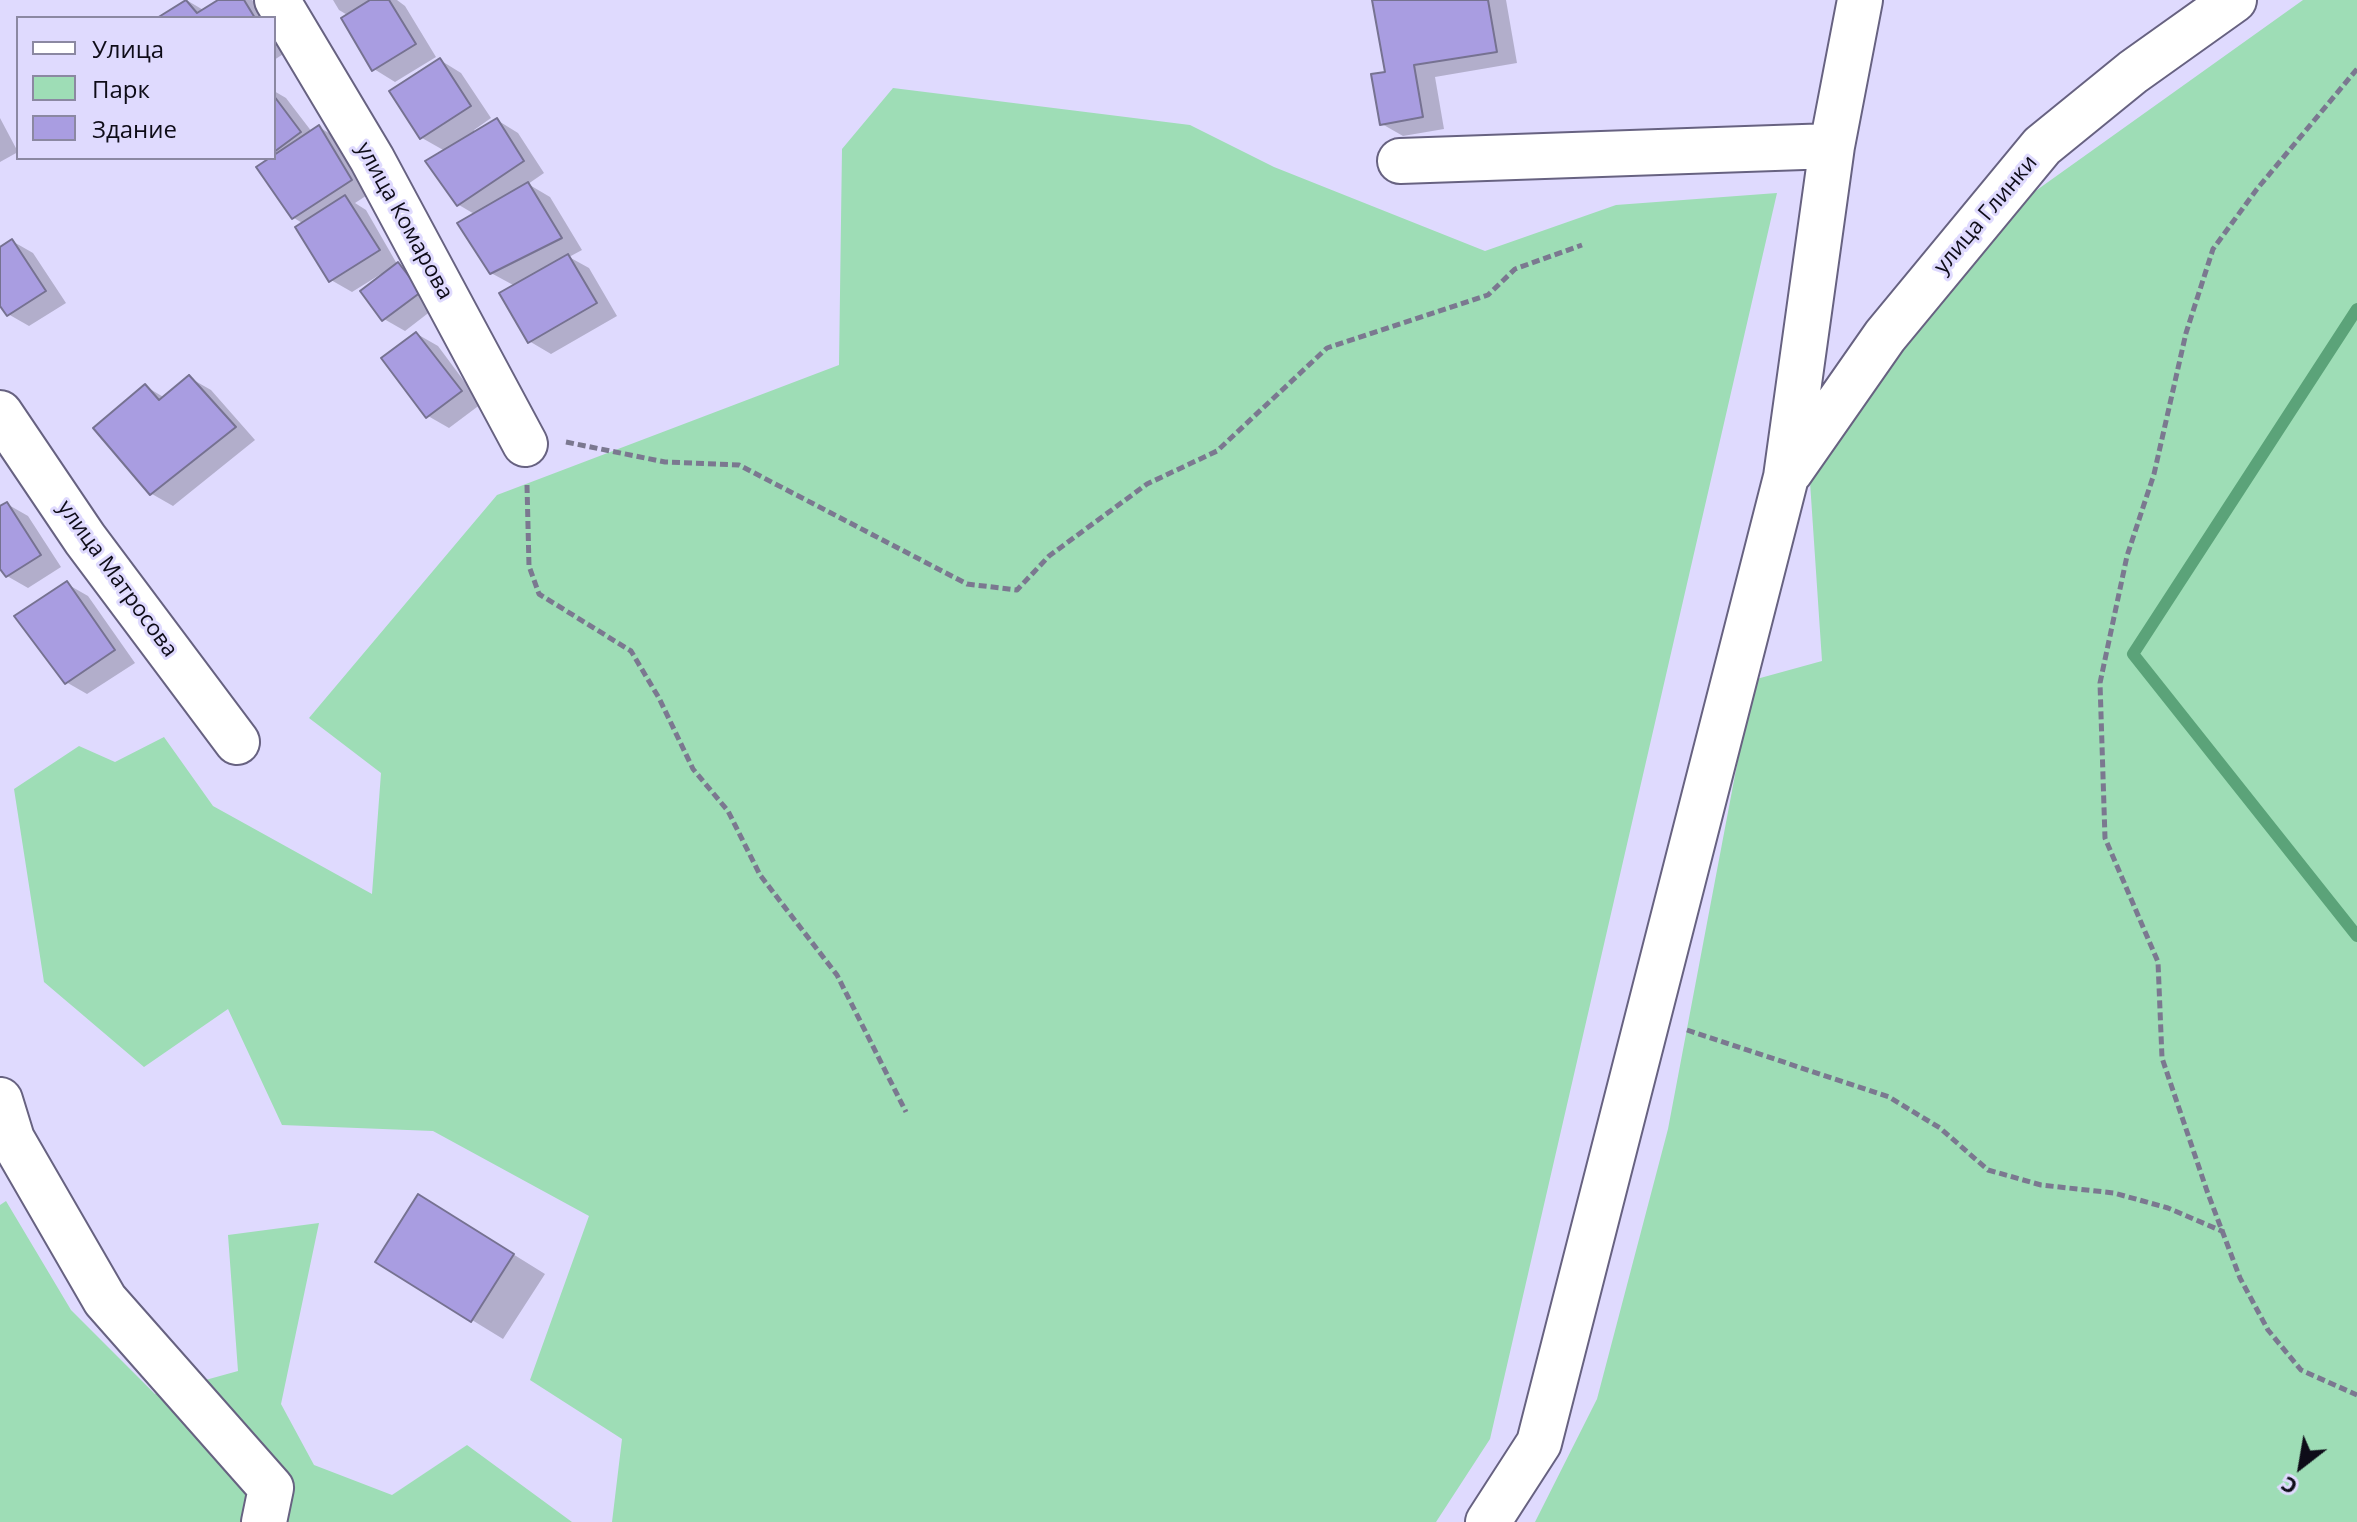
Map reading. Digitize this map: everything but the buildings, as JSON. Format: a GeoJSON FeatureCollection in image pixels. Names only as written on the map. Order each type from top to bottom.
{"type":"FeatureCollection","features":[{"type":"Feature","properties":{"kind":"street","name":"улица Комарова"},"geometry":{"type":"LineString","coordinates":[[277,0],[372,159],[525,444]]}},
{"type":"Feature","properties":{"kind":"street"},"geometry":{"type":"LineString","coordinates":[[1488,1522],[1539,1443],[1786,477],[1832,146],[1860,0]]}},
{"type":"Feature","properties":{"kind":"street","name":"улица Глинки"},"geometry":{"type":"LineString","coordinates":[[1786,477],[1885,336],[2042,146],[2133,72],[2234,0]]}},
{"type":"Feature","properties":{"kind":"street"},"geometry":{"type":"LineString","coordinates":[[1400,161],[1832,146]]}},
{"type":"Feature","properties":{"kind":"street","name":"улица Матросова"},"geometry":{"type":"LineString","coordinates":[[0,413],[85,539],[237,742]]}},
{"type":"Feature","properties":{"kind":"street"},"geometry":{"type":"LineString","coordinates":[[0,1100],[12,1139],[105,1300],[271,1488],[264,1522]]}},
{"type":"Feature","properties":{"kind":"path"},"geometry":{"type":"LineString","coordinates":[[2357,69],[2267,176],[2213,249],[2186,333],[2154,474],[2127,556],[2100,683],[2105,838],[2158,962],[2162,1058],[2207,1191],[2226,1233],[2240,1278],[2277,1340],[2301,1370],[2357,1395]]}},
{"type":"Feature","properties":{"kind":"path"},"geometry":{"type":"LineString","coordinates":[[906,1112],[837,975],[760,875],[728,811],[693,769],[659,698],[631,651],[539,594],[529,566],[525,444],[571,442],[665,462],[739,465],[967,584],[1017,590],[1049,556],[1147,484],[1217,451],[1327,348],[1488,295],[1515,269],[1582,245]]}},
{"type":"Feature","properties":{"kind":"path"},"geometry":{"type":"LineString","coordinates":[[1649,1014],[1690,1032],[1889,1097],[1940,1128],[1988,1170],[2041,1185],[2114,1193],[2168,1208],[2226,1233]]}},
{"type":"Feature","properties":{"kind":"green space"},"geometry":{"type":"Polygon","coordinates":[[[2303,0],[2357,0],[2357,1522],[1535,1522],[1597,1399],[1668,1129],[1753,680],[1822,661],[1810,482],[1878,345],[1964,242],[2303,0]]]}},
{"type":"Feature","properties":{"kind":"green space"},"geometry":{"type":"Polygon","coordinates":[[[893,88],[1190,125],[1274,167],[1485,251],[1616,205],[1777,193],[1490,1439],[1436,1522],[612,1522],[622,1439],[530,1380],[589,1216],[433,1131],[282,1125],[228,1009],[144,1067],[44,982],[14,789],[79,746],[115,762],[164,737],[213,806],[372,894],[381,773],[309,718],[497,495],[839,365],[842,149],[893,88]]]}},
{"type":"Feature","properties":{"kind":"green space"},"geometry":{"type":"Polygon","coordinates":[[[6,1201],[71,1310],[155,1394],[238,1371],[228,1235],[319,1223],[281,1404],[314,1465],[392,1495],[467,1445],[572,1522],[0,1522],[0,1205],[6,1201]]]}},
{"type":"Feature","properties":{"kind":"waterway"},"geometry":{"type":"LineString","coordinates":[[2357,309],[2133,654],[2357,936]]}}]}
